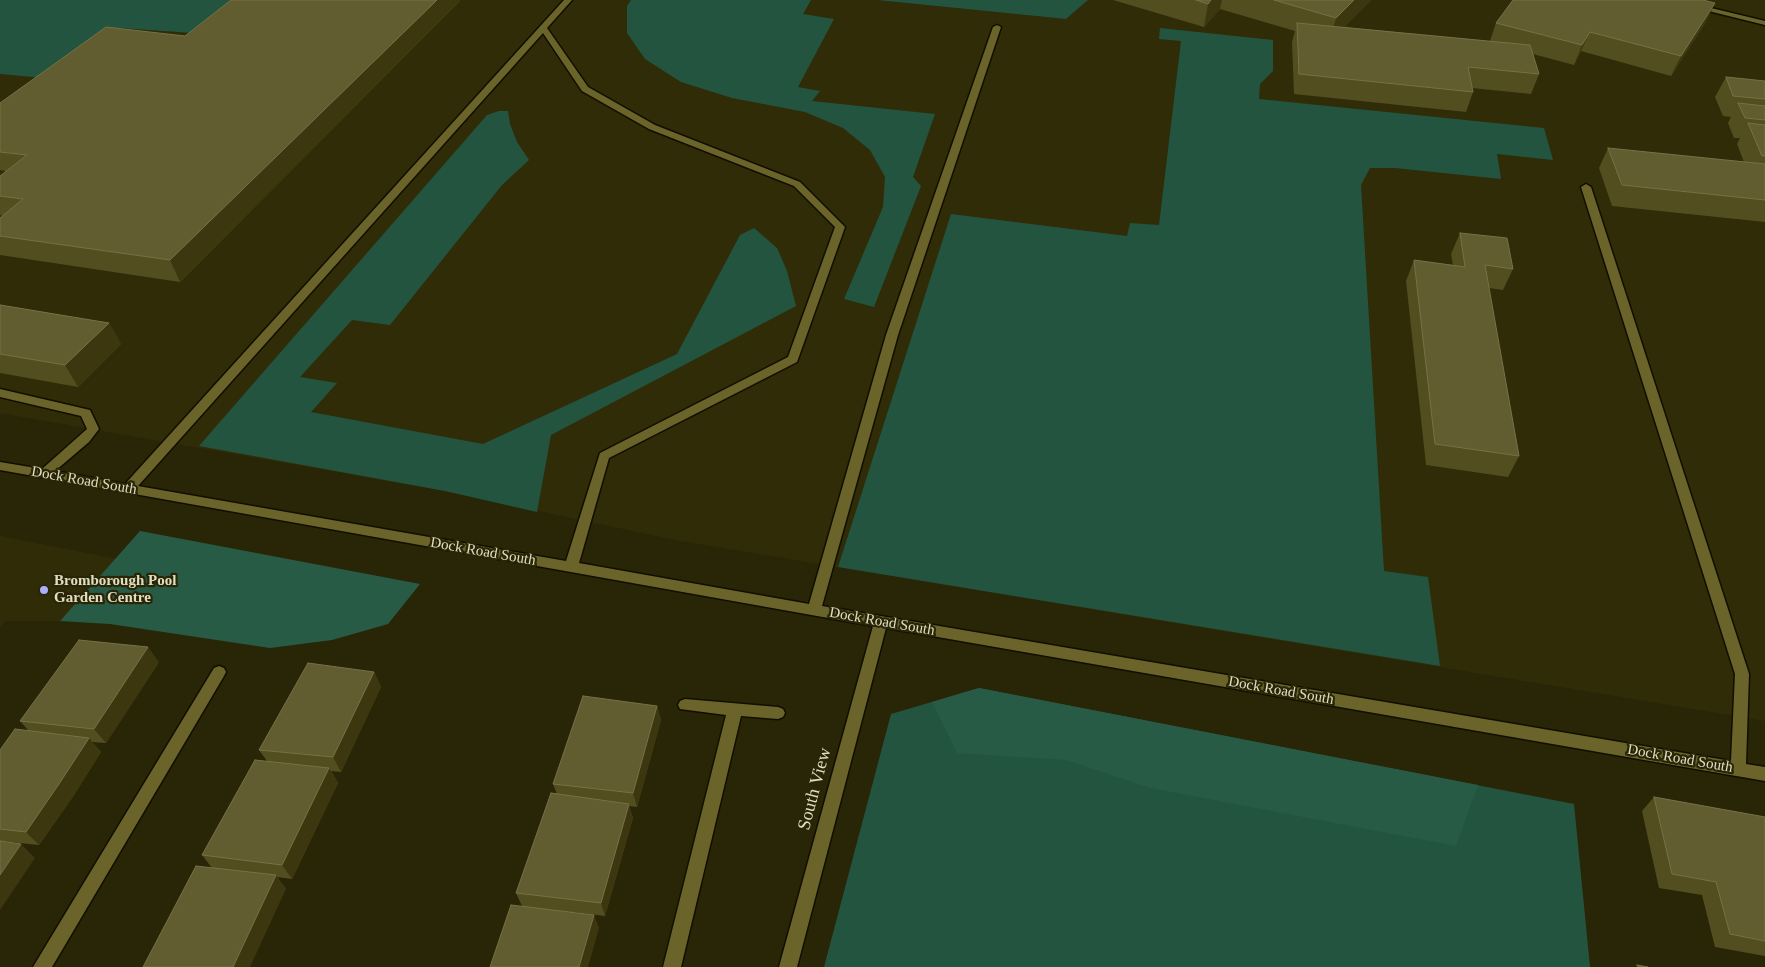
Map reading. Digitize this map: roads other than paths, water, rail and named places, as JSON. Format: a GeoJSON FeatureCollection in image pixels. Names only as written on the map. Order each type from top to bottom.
{"type":"FeatureCollection","features":[{"type":"Feature","properties":{"kind":"street"},"geometry":{"type":"LineString","coordinates":[[128,489],[568,0]]}},
{"type":"Feature","properties":{"kind":"street"},"geometry":{"type":"LineString","coordinates":[[1668,0],[1765,23]]}},
{"type":"Feature","properties":{"kind":"street"},"geometry":{"type":"LineString","coordinates":[[814,610],[892,335],[997,26]]}},
{"type":"Feature","properties":{"kind":"street"},"geometry":{"type":"LineString","coordinates":[[543,28],[585,89],[652,127],[797,184],[840,227],[794,359],[604,456],[571,567]]}},
{"type":"Feature","properties":{"kind":"street"},"geometry":{"type":"LineString","coordinates":[[1586,187],[1742,674],[1738,769]]}},
{"type":"Feature","properties":{"kind":"street"},"geometry":{"type":"LineString","coordinates":[[0,393],[86,413],[93,429],[85,439],[44,474]]}},
{"type":"Feature","properties":{"kind":"street","name":"Dock Road South"},"geometry":{"type":"LineString","coordinates":[[0,466],[882,622],[1765,774]]}},
{"type":"Feature","properties":{"kind":"street","name":"South View"},"geometry":{"type":"LineString","coordinates":[[788,967],[882,622]]}},
{"type":"Feature","properties":{"kind":"street"},"geometry":{"type":"LineString","coordinates":[[42,967],[220,672]]}},
{"type":"Feature","properties":{"kind":"street"},"geometry":{"type":"LineString","coordinates":[[685,705],[778,713]]}},
{"type":"Feature","properties":{"kind":"street"},"geometry":{"type":"LineString","coordinates":[[672,967],[735,710]]}},
{"type":"Feature","properties":{"kind":"place","name":"Bromborough Pool Garden Centre"},"geometry":{"type":"Point","coordinates":[44,590]}}]}
